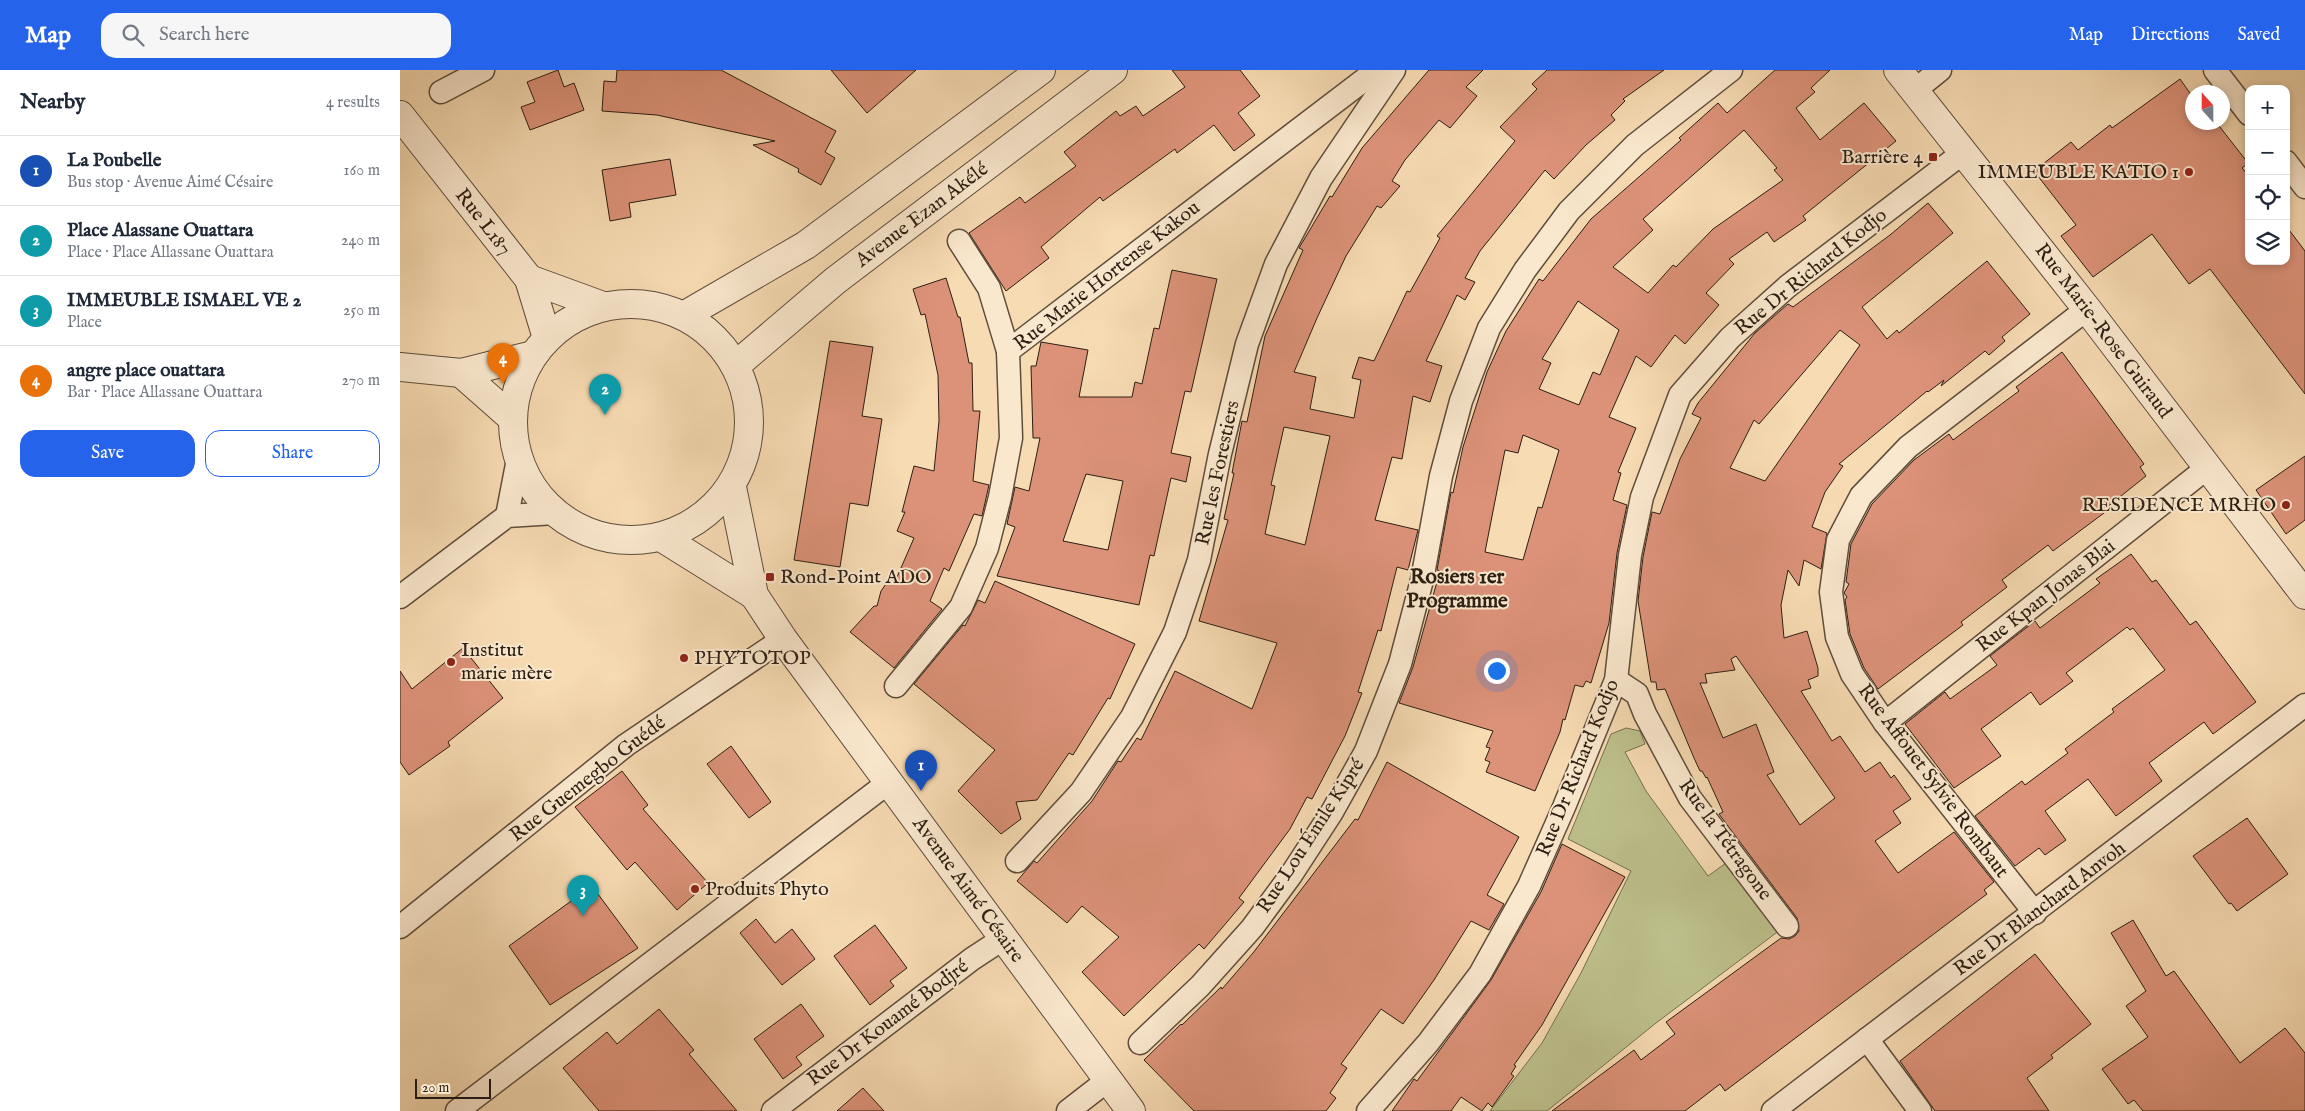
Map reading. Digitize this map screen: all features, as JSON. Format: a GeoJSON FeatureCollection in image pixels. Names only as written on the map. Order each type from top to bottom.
{"type":"FeatureCollection","features":[{"type":"Feature","properties":{"kind":"street"},"geometry":{"type":"LineString","coordinates":[[441,92],[483,70]]}},
{"type":"Feature","properties":{"kind":"street"},"geometry":{"type":"LineString","coordinates":[[685,315],[806,244],[1041,70]]}},
{"type":"Feature","properties":{"kind":"street","name":"Avenue Ezan Akélé"},"geometry":{"type":"LineString","coordinates":[[736,366],[836,280],[1113,70]]}},
{"type":"Feature","properties":{"kind":"street","name":"Rue Marie Hortense Kakou"},"geometry":{"type":"LineString","coordinates":[[896,686],[960,607],[987,548],[1000,497],[1011,438],[1008,351],[1377,70]]}},
{"type":"Feature","properties":{"kind":"street","name":"Rue les Forestiers"},"geometry":{"type":"LineString","coordinates":[[1017,861],[1081,792],[1132,717],[1175,632],[1199,560],[1220,454],[1247,344],[1276,264],[1321,178],[1394,70]]}},
{"type":"Feature","properties":{"kind":"street","name":"Rue Lou Émile Kipré"},"geometry":{"type":"LineString","coordinates":[[1140,1043],[1200,986],[1252,928],[1292,875],[1366,751],[1400,664],[1422,580],[1441,476],[1461,400],[1489,328],[1525,270],[1569,211],[1634,145],[1731,70]]}},
{"type":"Feature","properties":{"kind":"street"},"geometry":{"type":"LineString","coordinates":[[1906,80],[1940,70]]}},
{"type":"Feature","properties":{"kind":"street"},"geometry":{"type":"LineString","coordinates":[[2215,70],[2245,109]]}},
{"type":"Feature","properties":{"kind":"street","name":"Rue Marie-Rose Guiraud"},"geometry":{"type":"LineString","coordinates":[[1906,80],[2088,309],[2305,595]]}},
{"type":"Feature","properties":{"kind":"street","name":"Rue L187"},"geometry":{"type":"LineString","coordinates":[[400,115],[529,279],[540,346]]}},
{"type":"Feature","properties":{"kind":"street","name":"Rue Dr Richard Kodjo"},"geometry":{"type":"LineString","coordinates":[[1368,1111],[1428,1043],[1480,974],[1528,886],[1564,807],[1616,680],[1630,554],[1642,497],[1680,395],[1730,338],[1788,286],[1964,152]]}},
{"type":"Feature","properties":{"kind":"street"},"geometry":{"type":"LineString","coordinates":[[2290,167],[2305,187]]}},
{"type":"Feature","properties":{"kind":"street"},"geometry":{"type":"LineString","coordinates":[[959,241],[988,288],[1008,351]]}},
{"type":"Feature","properties":{"kind":"street"},"geometry":{"type":"LineString","coordinates":[[529,279],[603,306]]}},
{"type":"Feature","properties":{"kind":"street"},"geometry":{"type":"LineString","coordinates":[[645,303],[685,315],[714,335],[736,366],[747,398],[750,442],[732,487],[701,518],[661,537],[633,541],[605,538],[578,529],[555,514],[533,489],[518,460],[512,418],[518,385],[540,346],[573,318],[603,306],[645,303]]}},
{"type":"Feature","properties":{"kind":"street","name":"Rue Affouet Sylvie Rombaut"},"geometry":{"type":"LineString","coordinates":[[2035,913],[1885,724],[1852,674],[1837,637],[1831,592],[1838,540],[1861,496],[1908,447],[2088,309]]}},
{"type":"Feature","properties":{"kind":"street"},"geometry":{"type":"LineString","coordinates":[[400,367],[461,373],[540,346]]}},
{"type":"Feature","properties":{"kind":"street"},"geometry":{"type":"LineString","coordinates":[[461,373],[512,418]]}},
{"type":"Feature","properties":{"kind":"street"},"geometry":{"type":"LineString","coordinates":[[507,516],[518,460]]}},
{"type":"Feature","properties":{"kind":"street","name":"Rue Kpan Jonas Blai"},"geometry":{"type":"LineString","coordinates":[[1885,724],[2207,468]]}},
{"type":"Feature","properties":{"kind":"street","name":"Avenue Aimé Césaire"},"geometry":{"type":"LineString","coordinates":[[732,487],[754,595],[784,639],[1131,1111]]}},
{"type":"Feature","properties":{"kind":"street"},"geometry":{"type":"LineString","coordinates":[[400,597],[507,516],[555,514]]}},
{"type":"Feature","properties":{"kind":"street","name":"Avenue Aimé Césaire"},"geometry":{"type":"LineString","coordinates":[[661,537],[754,595]]}},
{"type":"Feature","properties":{"kind":"street","name":"Rue Guemegbo Guédé"},"geometry":{"type":"LineString","coordinates":[[400,927],[626,745],[784,639]]}},
{"type":"Feature","properties":{"kind":"street","name":"Rue la Tétragone"},"geometry":{"type":"LineString","coordinates":[[1616,680],[1637,694],[1645,714],[1690,798],[1787,926]]}},
{"type":"Feature","properties":{"kind":"street","name":"Rue Dr Blanchard Anvoh"},"geometry":{"type":"LineString","coordinates":[[1773,1111],[2035,913],[2305,705]]}},
{"type":"Feature","properties":{"kind":"street"},"geometry":{"type":"LineString","coordinates":[[457,1111],[889,782]]}},
{"type":"Feature","properties":{"kind":"street","name":"Rue Dr Kouamé Bodjré"},"geometry":{"type":"LineString","coordinates":[[773,1111],[972,959],[1004,938]]}},
{"type":"Feature","properties":{"kind":"street"},"geometry":{"type":"LineString","coordinates":[[1866,1040],[1920,1111]]}},
{"type":"Feature","properties":{"kind":"street"},"geometry":{"type":"LineString","coordinates":[[1068,1111],[1108,1080]]}},
{"type":"Feature","properties":{"kind":"green space"},"geometry":{"type":"Polygon","coordinates":[[[1626,728],[1640,731],[1645,744],[1625,752],[1646,791],[1708,876],[1733,858],[1784,927],[1656,1023],[1547,1111],[1490,1111],[1542,1043],[1581,973],[1631,871],[1568,839],[1611,734],[1626,728]]]}},
{"type":"Feature","properties":{"kind":"building"},"geometry":{"type":"Polygon","coordinates":[[[558,70],[564,87],[574,83],[584,110],[530,130],[521,107],[535,102],[527,82],[558,70]]]}},
{"type":"Feature","properties":{"kind":"building"},"geometry":{"type":"Polygon","coordinates":[[[617,70],[721,70],[836,131],[825,152],[835,158],[821,185],[798,172],[799,169],[753,145],[775,141],[657,115],[602,111],[604,81],[616,82],[617,70]]]}},
{"type":"Feature","properties":{"kind":"building"},"geometry":{"type":"Polygon","coordinates":[[[831,70],[916,70],[867,113],[831,70]]]}},
{"type":"Feature","properties":{"kind":"building"},"geometry":{"type":"Polygon","coordinates":[[[1172,70],[1240,70],[1260,96],[1238,113],[1255,135],[1234,151],[1214,125],[1177,153],[1175,149],[1103,201],[1100,197],[1041,247],[1049,258],[1006,291],[969,233],[1020,197],[1025,203],[1076,166],[1064,152],[1116,111],[1120,116],[1136,106],[1143,116],[1185,87],[1172,70]]]}},
{"type":"Feature","properties":{"kind":"building"},"geometry":{"type":"Polygon","coordinates":[[[1429,70],[1483,70],[1466,87],[1477,96],[1450,128],[1439,120],[1405,160],[1392,181],[1400,186],[1381,208],[1377,206],[1346,256],[1294,372],[1316,377],[1310,409],[1354,418],[1361,380],[1352,378],[1359,357],[1374,361],[1407,291],[1410,292],[1440,238],[1437,236],[1515,141],[1500,127],[1537,89],[1532,84],[1547,70],[1664,70],[1623,99],[1625,101],[1611,115],[1615,120],[1586,145],[1554,179],[1545,170],[1480,251],[1465,278],[1475,282],[1465,300],[1457,295],[1426,361],[1442,366],[1430,402],[1413,396],[1402,459],[1392,457],[1375,520],[1418,530],[1408,570],[1397,567],[1381,631],[1378,630],[1358,692],[1362,693],[1345,736],[1312,799],[1307,797],[1290,829],[1239,898],[1244,902],[1204,949],[1199,944],[1124,1016],[1082,972],[1119,937],[1082,906],[1067,923],[1017,881],[1034,861],[1037,863],[1092,801],[1118,761],[1121,762],[1137,738],[1141,740],[1175,671],[1252,709],[1277,643],[1199,621],[1228,520],[1224,519],[1234,473],[1232,473],[1242,421],[1247,422],[1265,336],[1303,250],[1299,248],[1362,148],[1429,70]],[[1284,427],[1271,485],[1275,486],[1265,534],[1305,545],[1330,436],[1284,427]]]}},
{"type":"Feature","properties":{"kind":"building"},"geometry":{"type":"Polygon","coordinates":[[[1775,70],[1830,70],[1811,88],[1815,92],[1796,108],[1820,140],[1864,103],[1896,141],[1803,216],[1806,220],[1774,242],[1767,232],[1729,259],[1734,264],[1706,293],[1719,305],[1685,344],[1675,335],[1651,367],[1636,356],[1609,417],[1636,428],[1618,472],[1621,473],[1613,500],[1627,505],[1617,553],[1609,623],[1591,683],[1586,681],[1583,687],[1575,685],[1565,720],[1563,719],[1560,732],[1535,791],[1486,772],[1490,762],[1485,760],[1490,748],[1486,747],[1493,731],[1399,703],[1413,667],[1440,571],[1437,570],[1451,492],[1453,493],[1463,447],[1487,372],[1506,331],[1539,279],[1543,281],[1591,219],[1681,140],[1679,138],[1718,103],[1727,113],[1775,70]],[[1744,130],[1643,219],[1653,230],[1613,267],[1648,293],[1673,265],[1676,267],[1713,229],[1783,180],[1774,170],[1777,168],[1744,130]],[[1578,301],[1542,359],[1551,363],[1539,389],[1579,405],[1593,372],[1600,375],[1619,330],[1578,301]],[[1523,435],[1518,453],[1505,450],[1485,552],[1523,560],[1538,507],[1542,508],[1559,450],[1523,435]]]}},
{"type":"Feature","properties":{"kind":"building"},"geometry":{"type":"Polygon","coordinates":[[[2180,79],[2185,86],[2185,130],[2222,130],[2245,159],[2245,166],[2242,168],[2245,171],[2245,265],[2290,265],[2290,231],[2305,251],[2305,394],[2210,269],[2189,284],[2152,234],[2093,277],[2061,236],[2076,225],[2034,171],[2071,142],[2078,150],[2110,125],[2112,128],[2180,79]]]}},
{"type":"Feature","properties":{"kind":"building"},"geometry":{"type":"Polygon","coordinates":[[[670,159],[676,195],[629,203],[631,217],[610,221],[602,170],[670,159]]]}},
{"type":"Feature","properties":{"kind":"building"},"geometry":{"type":"Polygon","coordinates":[[[1928,203],[1953,233],[1862,307],[1887,339],[1897,330],[1899,333],[1987,261],[2030,314],[2002,337],[2005,341],[1989,355],[1985,351],[1941,386],[1944,380],[1927,391],[1839,464],[1843,466],[1825,492],[1812,527],[1827,533],[1821,569],[1804,560],[1799,586],[1788,570],[1781,605],[1784,638],[1807,631],[1818,668],[1818,676],[1808,680],[1811,688],[1801,691],[1832,741],[1840,736],[1865,772],[1880,762],[1891,778],[1894,775],[1911,799],[1893,811],[1901,823],[1875,841],[1898,873],[1954,832],[1994,882],[1984,890],[1987,894],[1725,1091],[1720,1084],[1685,1111],[1552,1111],[1634,1050],[1641,1060],[1675,1034],[1666,1022],[1781,938],[1789,939],[1799,931],[1797,918],[1719,814],[1723,812],[1707,777],[1700,771],[1665,689],[1657,690],[1656,682],[1651,682],[1638,601],[1643,557],[1652,512],[1660,514],[1680,459],[1701,418],[1692,414],[1698,403],[1755,333],[1788,304],[1793,307],[1890,235],[1928,203]],[[1840,330],[1759,424],[1754,420],[1730,468],[1765,481],[1860,345],[1840,330]],[[1736,656],[1731,659],[1735,670],[1705,674],[1707,683],[1700,683],[1723,738],[1756,724],[1774,772],[1767,775],[1800,825],[1835,798],[1736,656]]]}},
{"type":"Feature","properties":{"kind":"building"},"geometry":{"type":"Polygon","coordinates":[[[1172,270],[1217,279],[1191,392],[1185,391],[1171,453],[1191,457],[1186,482],[1171,478],[1154,556],[1150,555],[1139,605],[997,576],[1015,527],[1007,524],[1015,487],[1029,491],[1040,438],[1033,438],[1031,366],[1036,366],[1041,342],[1088,350],[1079,397],[1132,397],[1135,382],[1142,384],[1154,328],[1159,329],[1172,270]],[[1086,474],[1063,541],[1108,550],[1123,481],[1086,474]]]}},
{"type":"Feature","properties":{"kind":"building"},"geometry":{"type":"Polygon","coordinates":[[[946,278],[958,317],[960,317],[969,363],[972,363],[973,411],[980,411],[973,481],[989,485],[982,516],[974,514],[949,571],[944,568],[930,601],[942,609],[894,668],[850,632],[874,606],[877,606],[881,591],[893,574],[897,577],[914,538],[897,531],[905,512],[902,512],[914,466],[934,471],[939,421],[938,375],[925,314],[921,315],[913,289],[946,278]]]}},
{"type":"Feature","properties":{"kind":"building"},"geometry":{"type":"Polygon","coordinates":[[[830,341],[873,347],[862,416],[882,419],[868,506],[850,503],[840,567],[794,560],[830,341]]]}},
{"type":"Feature","properties":{"kind":"building"},"geometry":{"type":"Polygon","coordinates":[[[2062,352],[2144,464],[2140,467],[2146,476],[2106,508],[2108,510],[2053,551],[2048,545],[2002,580],[2007,587],[1961,622],[1963,625],[1878,689],[1864,668],[1850,634],[1845,600],[1847,597],[1844,593],[1849,584],[1846,582],[1851,544],[1872,504],[1914,460],[1949,434],[1953,440],[2019,391],[2016,387],[2062,352]]]}},
{"type":"Feature","properties":{"kind":"building","name":"RESIDENCE MRHO"},"geometry":{"type":"Polygon","coordinates":[[[2305,456],[2305,520],[2286,534],[2256,490],[2305,456]]]}},
{"type":"Feature","properties":{"kind":"building"},"geometry":{"type":"Polygon","coordinates":[[[2131,554],[2152,582],[2156,580],[2190,625],[2196,621],[2256,702],[2213,734],[2204,722],[2149,763],[2162,781],[2116,816],[2088,779],[2045,811],[2066,840],[2045,855],[2039,848],[2015,866],[1975,816],[2022,781],[2025,785],[2068,753],[2065,749],[2114,712],[2112,709],[2165,670],[2133,628],[2130,630],[2127,627],[2066,673],[2073,681],[2040,705],[2031,692],[1981,729],[2001,756],[1954,788],[1905,724],[1945,692],[1950,699],[1997,665],[1990,656],[2035,621],[2040,628],[2100,583],[2096,579],[2131,554]]]}},
{"type":"Feature","properties":{"kind":"building"},"geometry":{"type":"Polygon","coordinates":[[[995,581],[1135,644],[1110,699],[1108,698],[1073,755],[1069,753],[1037,800],[1016,802],[1021,819],[1001,834],[958,791],[995,750],[914,684],[963,625],[965,626],[978,600],[985,603],[995,581]]]}},
{"type":"Feature","properties":{"kind":"building"},"geometry":{"type":"Polygon","coordinates":[[[463,648],[503,698],[448,742],[450,746],[409,775],[400,762],[400,671],[412,689],[463,648]]]}},
{"type":"Feature","properties":{"kind":"building"},"geometry":{"type":"Polygon","coordinates":[[[731,746],[771,802],[749,818],[707,764],[731,746]]]}},
{"type":"Feature","properties":{"kind":"building"},"geometry":{"type":"Polygon","coordinates":[[[1387,762],[1519,837],[1487,895],[1504,904],[1489,930],[1471,921],[1434,980],[1403,1024],[1381,1009],[1341,1064],[1347,1068],[1330,1093],[1336,1098],[1326,1111],[1194,1111],[1144,1060],[1221,987],[1222,989],[1253,953],[1355,819],[1358,820],[1387,762]]]}},
{"type":"Feature","properties":{"kind":"building"},"geometry":{"type":"Polygon","coordinates":[[[622,771],[648,805],[643,809],[708,883],[677,910],[635,862],[627,870],[575,807],[622,771]]]}},
{"type":"Feature","properties":{"kind":"building"},"geometry":{"type":"Polygon","coordinates":[[[2247,818],[2288,874],[2237,911],[2231,903],[2229,904],[2193,856],[2247,818]]]}},
{"type":"Feature","properties":{"kind":"building"},"geometry":{"type":"Polygon","coordinates":[[[1562,844],[1625,877],[1542,1025],[1514,1065],[1516,1066],[1511,1074],[1514,1076],[1492,1107],[1488,1103],[1482,1111],[1461,1097],[1451,1111],[1392,1111],[1414,1079],[1417,1081],[1491,980],[1541,892],[1562,844]]]}},
{"type":"Feature","properties":{"kind":"building"},"geometry":{"type":"Polygon","coordinates":[[[592,886],[638,948],[550,1005],[509,946],[592,886]]]}},
{"type":"Feature","properties":{"kind":"building"},"geometry":{"type":"Polygon","coordinates":[[[756,919],[775,943],[792,929],[815,959],[782,985],[740,933],[756,919]]]}},
{"type":"Feature","properties":{"kind":"building"},"geometry":{"type":"Polygon","coordinates":[[[2133,920],[2166,976],[2174,971],[2240,1063],[2285,1028],[2305,1053],[2305,1111],[2143,1111],[2134,1100],[2128,1104],[2102,1069],[2148,1037],[2126,1006],[2146,991],[2111,933],[2133,920]]]}},
{"type":"Feature","properties":{"kind":"building"},"geometry":{"type":"Polygon","coordinates":[[[875,925],[907,968],[890,981],[894,986],[870,1005],[834,956],[875,925]]]}},
{"type":"Feature","properties":{"kind":"building"},"geometry":{"type":"Polygon","coordinates":[[[2035,954],[2091,1024],[2051,1055],[2053,1058],[2027,1078],[2049,1111],[1935,1111],[1900,1061],[2035,954]]]}},
{"type":"Feature","properties":{"kind":"building"},"geometry":{"type":"Polygon","coordinates":[[[801,1004],[824,1036],[796,1057],[802,1065],[783,1079],[754,1039],[801,1004]]]}},
{"type":"Feature","properties":{"kind":"building"},"geometry":{"type":"Polygon","coordinates":[[[659,1009],[694,1050],[689,1054],[737,1111],[599,1111],[563,1068],[607,1032],[617,1044],[659,1009]]]}},
{"type":"Feature","properties":{"kind":"building"},"geometry":{"type":"Polygon","coordinates":[[[863,1088],[884,1111],[837,1111],[863,1088]]]}},
{"type":"Feature","properties":{"kind":"place","name":"Barrière 4"},"geometry":{"type":"Point","coordinates":[1933,157]}},
{"type":"Feature","properties":{"kind":"place","name":"IMMEUBLE KATIO 1"},"geometry":{"type":"Point","coordinates":[2189,172]}},
{"type":"Feature","properties":{"kind":"place","name":"angre place ouattara"},"geometry":{"type":"Point","coordinates":[503,384]}},
{"type":"Feature","properties":{"kind":"place","name":"Place Alassane Ouattara"},"geometry":{"type":"Point","coordinates":[605,415]}},
{"type":"Feature","properties":{"kind":"place","name":"RESIDENCE MRHO"},"geometry":{"type":"Point","coordinates":[2286,505]}},
{"type":"Feature","properties":{"kind":"place","name":"Rond-Point ADO"},"geometry":{"type":"Point","coordinates":[770,577]}},
{"type":"Feature","properties":{"kind":"place","name":"PHYTOTOP"},"geometry":{"type":"Point","coordinates":[684,658]}},
{"type":"Feature","properties":{"kind":"place","name":"Institut marie mère"},"geometry":{"type":"Point","coordinates":[451,662]}},
{"type":"Feature","properties":{"kind":"place","name":"La Poubelle"},"geometry":{"type":"Point","coordinates":[921,791]}},
{"type":"Feature","properties":{"kind":"place","name":"Produits Phyto"},"geometry":{"type":"Point","coordinates":[695,889]}},
{"type":"Feature","properties":{"kind":"place","name":"IMMEUBLE ISMAEL VE 2"},"geometry":{"type":"Point","coordinates":[583,916]}},
{"type":"Feature","properties":{"kind":"district","name":"Rosiers 1er Programme"},"geometry":{"type":"Point","coordinates":[1457,589]}}]}
